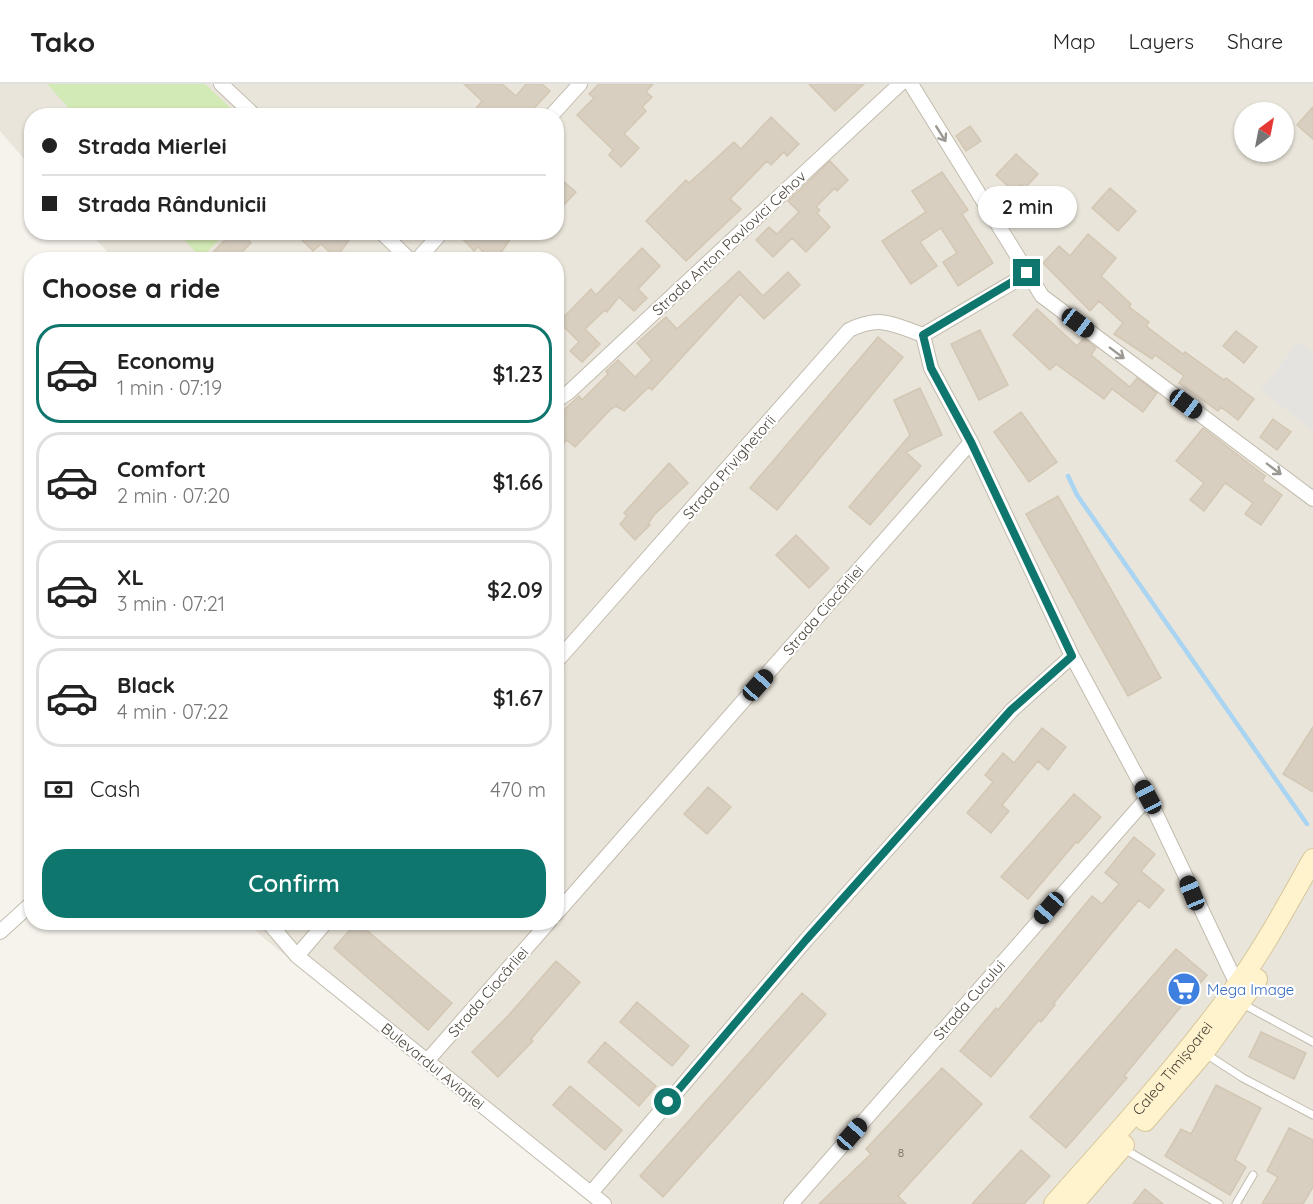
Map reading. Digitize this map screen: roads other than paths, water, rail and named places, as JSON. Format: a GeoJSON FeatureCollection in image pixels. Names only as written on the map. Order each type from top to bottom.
{"type":"FeatureCollection","features":[{"type":"Feature","properties":{"kind":"main road","name":"Calea Timișoarei"},"geometry":{"type":"LineString","coordinates":[[1054,1204],[1178,1062],[1239,982],[1313,859]]}},
{"type":"Feature","properties":{"kind":"main road","name":"Calea Timișoarei"},"geometry":{"type":"LineString","coordinates":[[1073,1204],[1204,1052],[1241,1003],[1264,969],[1313,884]]}},
{"type":"Feature","properties":{"kind":"street"},"geometry":{"type":"LineString","coordinates":[[221,84],[246,108]]}},
{"type":"Feature","properties":{"kind":"street"},"geometry":{"type":"LineString","coordinates":[[558,108],[580,84]]}},
{"type":"Feature","properties":{"kind":"street","name":"Strada Anton Pavlovici Cehov"},"geometry":{"type":"LineString","coordinates":[[564,395],[900,84]]}},
{"type":"Feature","properties":{"kind":"street"},"geometry":{"type":"LineString","coordinates":[[911,84],[1042,296],[1313,499]]}},
{"type":"Feature","properties":{"kind":"street"},"geometry":{"type":"LineString","coordinates":[[389,240],[402,252]]}},
{"type":"Feature","properties":{"kind":"street"},"geometry":{"type":"LineString","coordinates":[[424,252],[435,240]]}},
{"type":"Feature","properties":{"kind":"street"},"geometry":{"type":"LineString","coordinates":[[1027,273],[923,335],[931,368],[971,442],[1072,656],[1148,797],[1199,910],[1233,976],[1239,982]]}},
{"type":"Feature","properties":{"kind":"street","name":"Strada Privighetorii"},"geometry":{"type":"LineString","coordinates":[[564,653],[849,330],[870,320],[891,323],[923,335]]}},
{"type":"Feature","properties":{"kind":"street","name":"Strada Ciocârliei"},"geometry":{"type":"LineString","coordinates":[[564,905],[971,442]]}},
{"type":"Feature","properties":{"kind":"street"},"geometry":{"type":"LineString","coordinates":[[591,1193],[806,940],[1011,710],[1072,656]]}},
{"type":"Feature","properties":{"kind":"street","name":"Strada Cucului"},"geometry":{"type":"LineString","coordinates":[[791,1204],[1148,797]]}},
{"type":"Feature","properties":{"kind":"street"},"geometry":{"type":"LineString","coordinates":[[0,932],[24,910]]}},
{"type":"Feature","properties":{"kind":"street","name":"Bulevardul Aviației"},"geometry":{"type":"LineString","coordinates":[[275,930],[297,956],[604,1204]]}},
{"type":"Feature","properties":{"kind":"street"},"geometry":{"type":"LineString","coordinates":[[297,956],[319,930]]}},
{"type":"Feature","properties":{"kind":"street","name":"Strada Ciocârliei"},"geometry":{"type":"LineString","coordinates":[[427,1061],[542,930]]}},
{"type":"Feature","properties":{"kind":"lane"},"geometry":{"type":"LineString","coordinates":[[1241,1003],[1313,1042]]}},
{"type":"Feature","properties":{"kind":"lane"},"geometry":{"type":"LineString","coordinates":[[1204,1052],[1243,1078],[1313,1115]]}},
{"type":"Feature","properties":{"kind":"lane"},"geometry":{"type":"LineString","coordinates":[[1122,1148],[1219,1204]]}},
{"type":"Feature","properties":{"kind":"lane"},"geometry":{"type":"LineString","coordinates":[[1236,1204],[1253,1175]]}},
{"type":"Feature","properties":{"kind":"waterway"},"geometry":{"type":"LineString","coordinates":[[1068,476],[1077,495],[1307,824]]}},
{"type":"Feature","properties":{"kind":"place","name":"Mega Image"},"geometry":{"type":"Point","coordinates":[1184,989]}}]}
